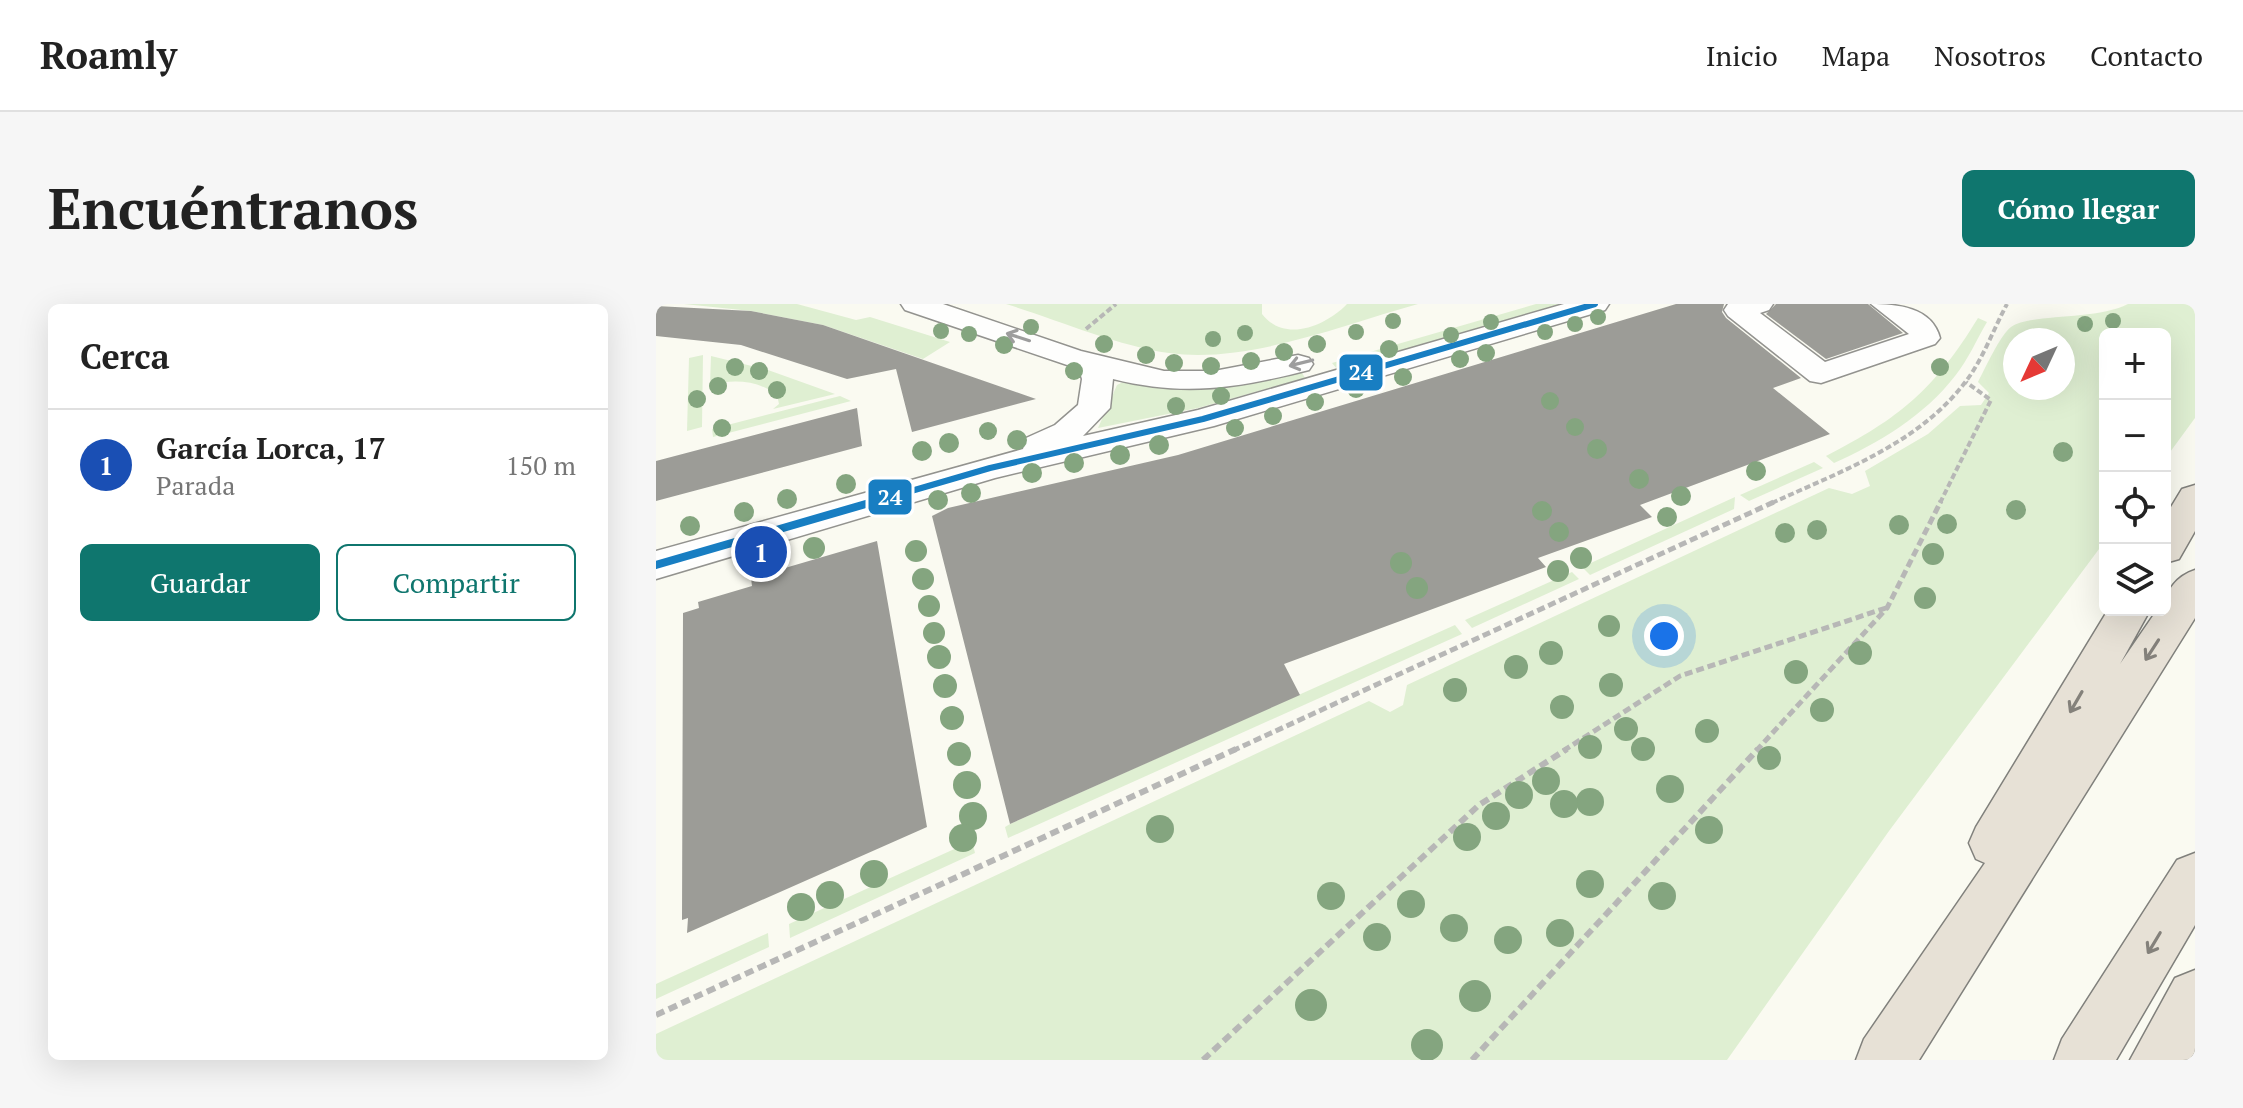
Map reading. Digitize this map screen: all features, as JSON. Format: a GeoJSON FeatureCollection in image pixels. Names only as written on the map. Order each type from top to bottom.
{"type":"FeatureCollection","features":[{"type":"Feature","properties":{"kind":"highway"},"geometry":{"type":"LineString","coordinates":[[2168,544],[2195,498]]}},
{"type":"Feature","properties":{"kind":"highway"},"geometry":{"type":"LineString","coordinates":[[1885,1060],[2195,585]]}},
{"type":"Feature","properties":{"kind":"highway"},"geometry":{"type":"LineString","coordinates":[[1867,1060],[2126,616]]}},
{"type":"Feature","properties":{"kind":"highway"},"geometry":{"type":"LineString","coordinates":[[2083,1060],[2195,877]]}},
{"type":"Feature","properties":{"kind":"highway"},"geometry":{"type":"LineString","coordinates":[[2159,1060],[2195,998]]}},
{"type":"Feature","properties":{"kind":"street"},"geometry":{"type":"LineString","coordinates":[[915,304],[1092,363],[1166,380],[1244,377],[1511,304]]}},
{"type":"Feature","properties":{"kind":"street"},"geometry":{"type":"LineString","coordinates":[[656,565],[990,468],[1203,419],[1595,304]]}},
{"type":"Feature","properties":{"kind":"street"},"geometry":{"type":"LineString","coordinates":[[1751,305],[1738,310],[1821,374],[1925,338],[1923,329],[1885,304]]}},
{"type":"Feature","properties":{"kind":"street"},"geometry":{"type":"LineString","coordinates":[[990,468],[1067,432],[1094,408],[1098,379],[1092,363]]}},
{"type":"Feature","properties":{"kind":"path"},"geometry":{"type":"LineString","coordinates":[[1086,329],[1116,304]]}},
{"type":"Feature","properties":{"kind":"path"},"geometry":{"type":"LineString","coordinates":[[656,1015],[1881,453],[1947,404],[1966,382],[2007,304]]}},
{"type":"Feature","properties":{"kind":"path"},"geometry":{"type":"LineString","coordinates":[[1472,1060],[1887,608],[1991,400],[1966,382]]}},
{"type":"Feature","properties":{"kind":"path"},"geometry":{"type":"LineString","coordinates":[[1203,1060],[1479,805],[1680,676],[1887,608]]}},
{"type":"Feature","properties":{"kind":"green space"},"geometry":{"type":"Polygon","coordinates":[[[684,304],[797,304],[856,320],[870,317],[950,342],[923,359],[823,325],[751,311],[684,304]]]}},
{"type":"Feature","properties":{"kind":"green space"},"geometry":{"type":"Polygon","coordinates":[[[1006,304],[1262,304],[1262,314],[1271,323],[1294,330],[1329,319],[1347,304],[1418,304],[1262,348],[1199,355],[1149,350],[1006,304]]]}},
{"type":"Feature","properties":{"kind":"green space"},"geometry":{"type":"Polygon","coordinates":[[[1536,304],[1561,304],[1337,369],[1332,363],[1536,304]]]}},
{"type":"Feature","properties":{"kind":"green space"},"geometry":{"type":"Polygon","coordinates":[[[2128,304],[2195,304],[2195,418],[2171,451],[2171,328],[2099,328],[2099,549],[1889,831],[1727,1060],[656,1060],[656,1034],[1369,701],[1390,712],[1403,705],[1407,685],[1829,488],[1852,494],[1870,486],[1865,471],[1928,434],[1960,406],[1981,405],[1989,393],[1978,382],[2003,337],[2003,400],[2075,400],[2075,328],[2010,328],[2033,320],[2098,313],[2128,304]]]}},
{"type":"Feature","properties":{"kind":"green space"},"geometry":{"type":"Polygon","coordinates":[[[1978,318],[1987,322],[1968,356],[1955,376],[1929,404],[1900,427],[1851,455],[1834,463],[1826,456],[1875,429],[1913,400],[1946,365],[1978,318]]]}},
{"type":"Feature","properties":{"kind":"green space"},"geometry":{"type":"Polygon","coordinates":[[[703,355],[702,427],[687,431],[689,358],[703,355]]]}},
{"type":"Feature","properties":{"kind":"green space"},"geometry":{"type":"Polygon","coordinates":[[[711,356],[768,370],[835,394],[773,409],[779,404],[777,395],[762,386],[736,382],[710,385],[711,356]]]}},
{"type":"Feature","properties":{"kind":"green space"},"geometry":{"type":"Polygon","coordinates":[[[1301,371],[1305,378],[1198,408],[1098,428],[1117,385],[1123,382],[1211,388],[1255,383],[1301,371]]]}},
{"type":"Feature","properties":{"kind":"green space"},"geometry":{"type":"Polygon","coordinates":[[[840,396],[851,401],[713,437],[712,429],[840,396]]]}},
{"type":"Feature","properties":{"kind":"green space"},"geometry":{"type":"Polygon","coordinates":[[[1814,462],[1823,468],[1749,501],[1740,495],[1814,462]]]}},
{"type":"Feature","properties":{"kind":"green space"},"geometry":{"type":"Polygon","coordinates":[[[1735,497],[1734,509],[1590,575],[1582,567],[1735,497]]]}},
{"type":"Feature","properties":{"kind":"green space"},"geometry":{"type":"Polygon","coordinates":[[[1572,572],[1579,579],[1472,628],[1465,620],[1572,572]]]}},
{"type":"Feature","properties":{"kind":"green space"},"geometry":{"type":"Polygon","coordinates":[[[1455,625],[1462,634],[1008,838],[1005,827],[1010,824],[1455,625]]]}},
{"type":"Feature","properties":{"kind":"green space"},"geometry":{"type":"Polygon","coordinates":[[[972,841],[975,853],[790,938],[789,924],[972,841]]]}},
{"type":"Feature","properties":{"kind":"green space"},"geometry":{"type":"Polygon","coordinates":[[[768,933],[769,947],[656,999],[656,984],[768,933]]]}},
{"type":"Feature","properties":{"kind":"building"},"geometry":{"type":"Polygon","coordinates":[[[1676,304],[1724,304],[1722,312],[1726,318],[1801,378],[1773,388],[1830,434],[1640,505],[1652,517],[1538,558],[1546,567],[1284,664],[1300,695],[1010,824],[932,516],[948,508],[1178,455],[1676,304]]]}},
{"type":"Feature","properties":{"kind":"building"},"geometry":{"type":"Polygon","coordinates":[[[1776,304],[1868,304],[1903,333],[1826,359],[1766,314],[1776,304]]]}},
{"type":"Feature","properties":{"kind":"building"},"geometry":{"type":"Polygon","coordinates":[[[656,306],[751,311],[823,325],[1036,399],[912,432],[896,369],[847,379],[741,345],[656,336],[656,306]]]}},
{"type":"Feature","properties":{"kind":"building"},"geometry":{"type":"Polygon","coordinates":[[[857,408],[862,446],[656,501],[656,461],[857,408]]]}},
{"type":"Feature","properties":{"kind":"building"},"geometry":{"type":"Polygon","coordinates":[[[877,541],[927,827],[687,933],[688,918],[682,920],[683,613],[699,608],[698,602],[752,586],[751,578],[877,541]]]}},
{"type":"Feature","properties":{"kind":"transit line","name":"24"},"geometry":{"type":"LineString","coordinates":[[656,565],[990,468],[1203,419],[1595,304]]}},
{"type":"Feature","properties":{"kind":"place","name":"García Lorca, 17"},"geometry":{"type":"Point","coordinates":[761,552]}}]}
